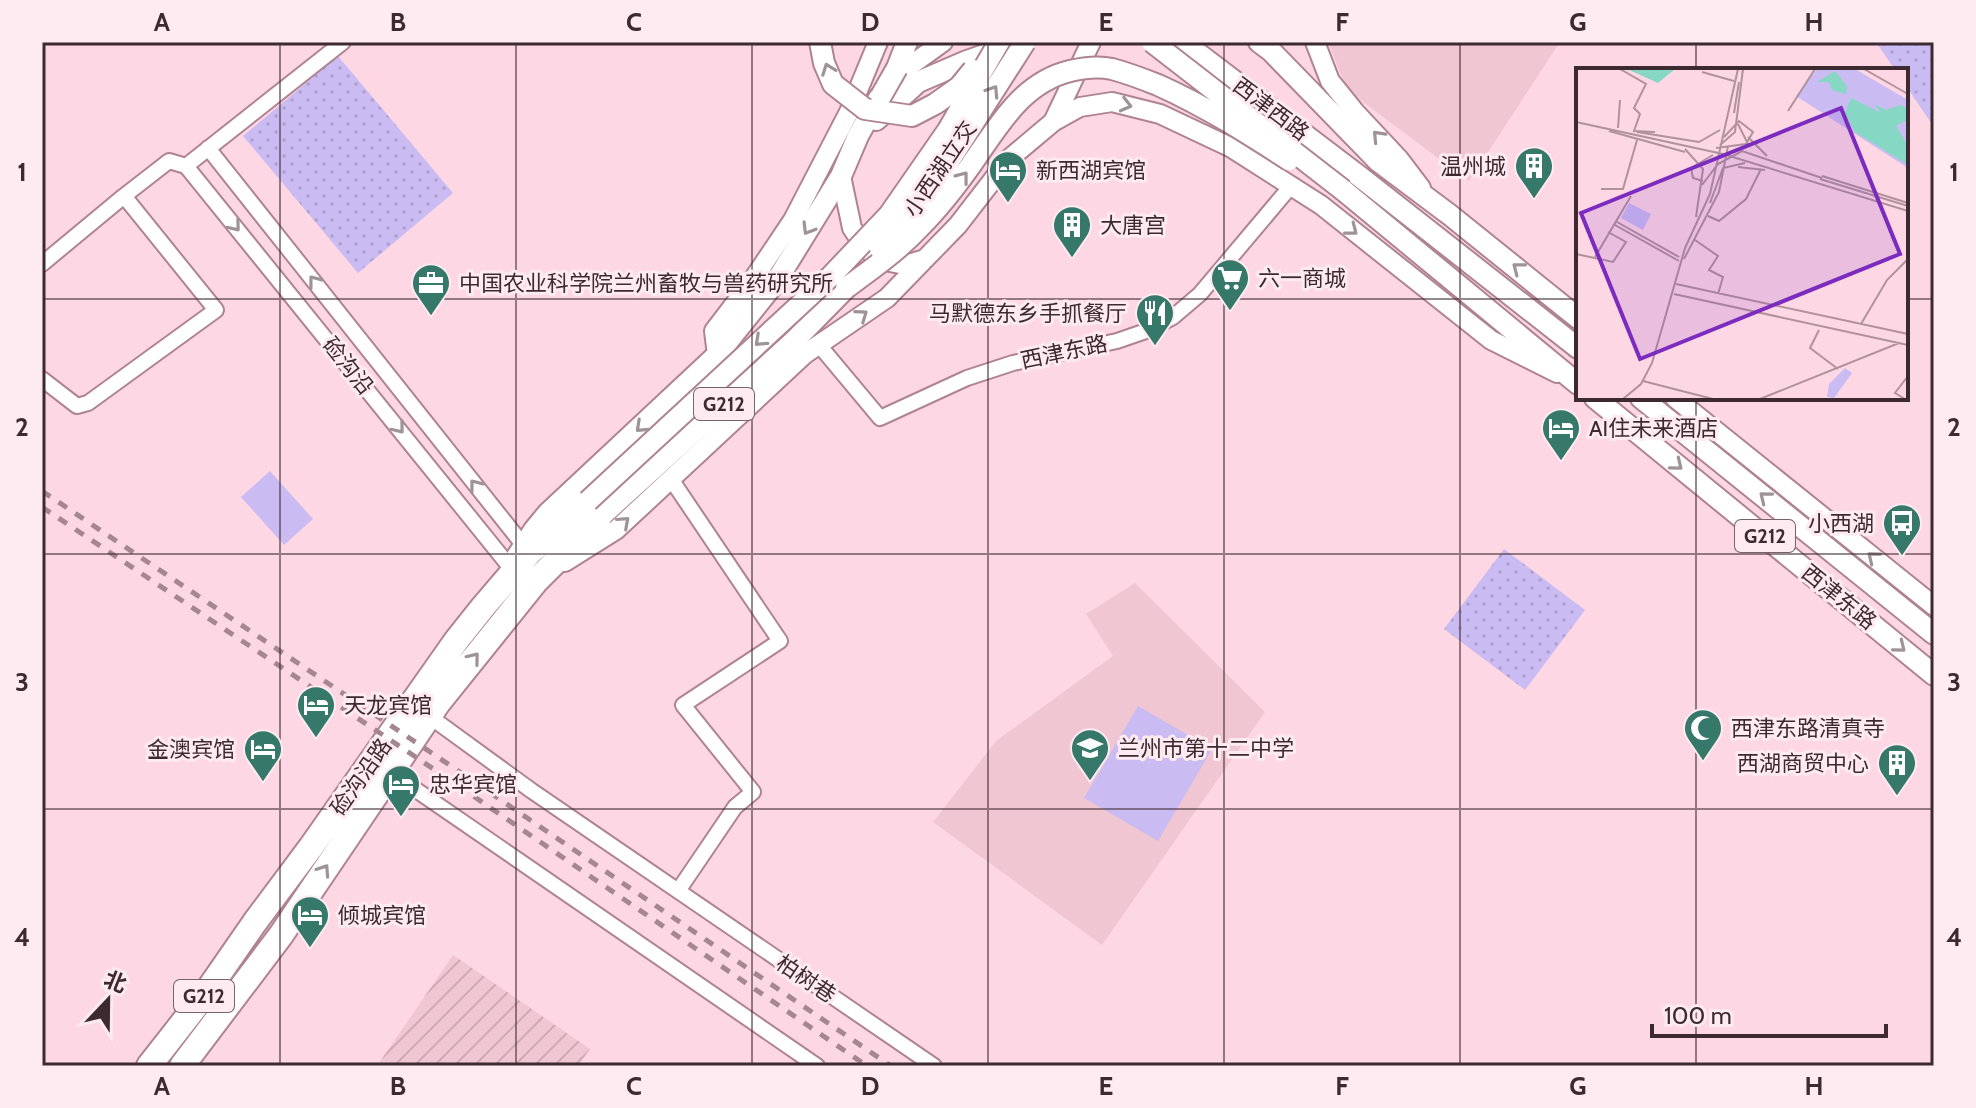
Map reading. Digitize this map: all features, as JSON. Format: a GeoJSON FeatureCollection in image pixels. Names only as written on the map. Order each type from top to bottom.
{"type":"FeatureCollection","features":[{"type":"Feature","properties":{"kind":"highway","name":"硷沟沿路"},"geometry":{"type":"LineString","coordinates":[[182,1066],[281,935],[429,716],[594,509]]}},
{"type":"Feature","properties":{"kind":"highway","name":"硷沟沿路"},"geometry":{"type":"LineString","coordinates":[[149,1066],[203,997],[494,592],[530,552],[594,509]]}},
{"type":"Feature","properties":{"kind":"main road"},"geometry":{"type":"LineString","coordinates":[[820,42],[833,84],[865,109],[912,116],[959,87],[998,42]]}},
{"type":"Feature","properties":{"kind":"main road"},"geometry":{"type":"LineString","coordinates":[[494,592],[548,513],[717,355],[777,280],[841,176],[858,136],[897,68],[907,42]]}},
{"type":"Feature","properties":{"kind":"main road"},"geometry":{"type":"LineString","coordinates":[[594,509],[889,215],[948,130],[998,42]]}},
{"type":"Feature","properties":{"kind":"main road"},"geometry":{"type":"LineString","coordinates":[[858,136],[918,82],[1024,42]]}},
{"type":"Feature","properties":{"kind":"main road","name":"小西湖立交"},"geometry":{"type":"LineString","coordinates":[[846,288],[926,197],[1024,42]]}},
{"type":"Feature","properties":{"kind":"main road"},"geometry":{"type":"LineString","coordinates":[[1152,42],[1343,190],[1576,382]]}},
{"type":"Feature","properties":{"kind":"main road","name":"西津西路"},"geometry":{"type":"LineString","coordinates":[[1183,42],[1576,346]]}},
{"type":"Feature","properties":{"kind":"main road"},"geometry":{"type":"LineString","coordinates":[[1259,42],[1378,161],[1576,316]]}},
{"type":"Feature","properties":{"kind":"main road"},"geometry":{"type":"LineString","coordinates":[[1283,42],[1319,101]]}},
{"type":"Feature","properties":{"kind":"main road"},"geometry":{"type":"LineString","coordinates":[[846,288],[882,262],[921,227],[965,175],[1019,99],[1045,80],[1092,68],[1110,69],[1147,81],[1224,119],[1289,160],[1452,280]]}},
{"type":"Feature","properties":{"kind":"main road","name":"G212"},"geometry":{"type":"LineString","coordinates":[[594,509],[794,341],[846,288]]}},
{"type":"Feature","properties":{"kind":"main road","name":"西津东路"},"geometry":{"type":"LineString","coordinates":[[1597,400],[1934,675]]}},
{"type":"Feature","properties":{"kind":"main road","name":"西津东路"},"geometry":{"type":"LineString","coordinates":[[1643,400],[1934,634]]}},
{"type":"Feature","properties":{"kind":"main road"},"geometry":{"type":"LineString","coordinates":[[1659,400],[1677,427]]}},
{"type":"Feature","properties":{"kind":"street"},"geometry":{"type":"LineString","coordinates":[[42,264],[169,161],[186,166],[343,42]]}},
{"type":"Feature","properties":{"kind":"street"},"geometry":{"type":"LineString","coordinates":[[717,355],[714,331],[793,220],[849,112],[878,42]]}},
{"type":"Feature","properties":{"kind":"street"},"geometry":{"type":"LineString","coordinates":[[849,112],[943,42]]}},
{"type":"Feature","properties":{"kind":"street"},"geometry":{"type":"LineString","coordinates":[[1053,122],[1091,42]]}},
{"type":"Feature","properties":{"kind":"street"},"geometry":{"type":"LineString","coordinates":[[1315,42],[1330,81],[1399,159],[1427,197]]}},
{"type":"Feature","properties":{"kind":"street"},"geometry":{"type":"LineString","coordinates":[[536,581],[616,530],[805,354],[887,298],[958,225],[1009,159],[1053,122],[1080,107],[1112,102],[1160,114],[1230,147],[1321,205],[1491,340],[1576,382]]}},
{"type":"Feature","properties":{"kind":"street","name":"硷沟沿"},"geometry":{"type":"LineString","coordinates":[[208,148],[524,546]]}},
{"type":"Feature","properties":{"kind":"street","name":"硷沟沿"},"geometry":{"type":"LineString","coordinates":[[186,166],[510,567]]}},
{"type":"Feature","properties":{"kind":"street"},"geometry":{"type":"LineString","coordinates":[[841,176],[856,234],[866,249],[885,261],[905,265],[925,259]]}},
{"type":"Feature","properties":{"kind":"street","name":"西津东路"},"geometry":{"type":"LineString","coordinates":[[819,345],[880,418],[967,378],[1013,363],[1117,341],[1173,317],[1200,294],[1291,186]]}},
{"type":"Feature","properties":{"kind":"street"},"geometry":{"type":"LineString","coordinates":[[42,379],[77,406],[88,403],[216,310],[124,196]]}},
{"type":"Feature","properties":{"kind":"street"},"geometry":{"type":"LineString","coordinates":[[1677,400],[1934,606]]}},
{"type":"Feature","properties":{"kind":"street"},"geometry":{"type":"LineString","coordinates":[[671,479],[780,641],[683,705],[753,792],[735,807],[678,891]]}},
{"type":"Feature","properties":{"kind":"street","name":"柏树巷"},"geometry":{"type":"LineString","coordinates":[[429,716],[532,791],[934,1066]]}},
{"type":"Feature","properties":{"kind":"street"},"geometry":{"type":"LineString","coordinates":[[390,772],[817,1066]]}},
{"type":"Feature","properties":{"kind":"shaded area"},"geometry":{"type":"Polygon","coordinates":[[[1328,42],[1560,42],[1469,181],[1347,90],[1328,42]]]}},
{"type":"Feature","properties":{"kind":"shaded area"},"geometry":{"type":"Polygon","coordinates":[[[1876,42],[1934,42],[1934,127],[1908,89],[1908,68],[1894,68],[1876,42]]]}},
{"type":"Feature","properties":{"kind":"shaded area"},"geometry":{"type":"Polygon","coordinates":[[[338,56],[453,193],[358,273],[243,136],[338,56]]]}},
{"type":"Feature","properties":{"kind":"shaded area"},"geometry":{"type":"Polygon","coordinates":[[[270,471],[313,519],[284,545],[241,497],[270,471]]]}},
{"type":"Feature","properties":{"kind":"shaded area"},"geometry":{"type":"Polygon","coordinates":[[[1504,549],[1585,610],[1525,690],[1444,629],[1504,549]]]}},
{"type":"Feature","properties":{"kind":"shaded area","name":"兰州市第十二中学"},"geometry":{"type":"Polygon","coordinates":[[[1135,583],[1265,712],[1102,945],[933,822],[996,741],[1113,656],[1086,614],[1135,583]]]}},
{"type":"Feature","properties":{"kind":"shaded area"},"geometry":{"type":"Polygon","coordinates":[[[1138,706],[1212,749],[1158,841],[1084,798],[1138,706]]]}},
{"type":"Feature","properties":{"kind":"shaded area"},"geometry":{"type":"Polygon","coordinates":[[[453,955],[590,1049],[578,1066],[377,1066],[453,955]]]}},
{"type":"Feature","properties":{"kind":"railway"},"geometry":{"type":"LineString","coordinates":[[42,491],[891,1066]]}},
{"type":"Feature","properties":{"kind":"railway"},"geometry":{"type":"LineString","coordinates":[[42,507],[444,776],[867,1066]]}},
{"type":"Feature","properties":{"kind":"place","name":"温州城"},"geometry":{"type":"Point","coordinates":[1534,200]}},
{"type":"Feature","properties":{"kind":"place","name":"新西湖宾馆"},"geometry":{"type":"Point","coordinates":[1008,204]}},
{"type":"Feature","properties":{"kind":"place","name":"大唐宫"},"geometry":{"type":"Point","coordinates":[1072,259]}},
{"type":"Feature","properties":{"kind":"place","name":"六一商城"},"geometry":{"type":"Point","coordinates":[1230,312]}},
{"type":"Feature","properties":{"kind":"place","name":"中国农业科学院兰州畜牧与兽药研究所"},"geometry":{"type":"Point","coordinates":[431,317]}},
{"type":"Feature","properties":{"kind":"place","name":"马默德东乡手抓餐厅"},"geometry":{"type":"Point","coordinates":[1155,347]}},
{"type":"Feature","properties":{"kind":"place","name":"AI住未来酒店"},"geometry":{"type":"Point","coordinates":[1561,462]}},
{"type":"Feature","properties":{"kind":"place","name":"小西湖"},"geometry":{"type":"Point","coordinates":[1902,557]}},
{"type":"Feature","properties":{"kind":"place","name":"天龙宾馆"},"geometry":{"type":"Point","coordinates":[316,739]}},
{"type":"Feature","properties":{"kind":"place","name":"西津东路清真寺"},"geometry":{"type":"Point","coordinates":[1703,762]}},
{"type":"Feature","properties":{"kind":"place","name":"兰州市第十二中学"},"geometry":{"type":"Point","coordinates":[1090,782]}},
{"type":"Feature","properties":{"kind":"place","name":"金澳宾馆"},"geometry":{"type":"Point","coordinates":[263,783]}},
{"type":"Feature","properties":{"kind":"place","name":"西湖商贸中心"},"geometry":{"type":"Point","coordinates":[1897,797]}},
{"type":"Feature","properties":{"kind":"place","name":"忠华宾馆"},"geometry":{"type":"Point","coordinates":[401,818]}},
{"type":"Feature","properties":{"kind":"place","name":"倾城宾馆"},"geometry":{"type":"Point","coordinates":[310,949]}}]}
